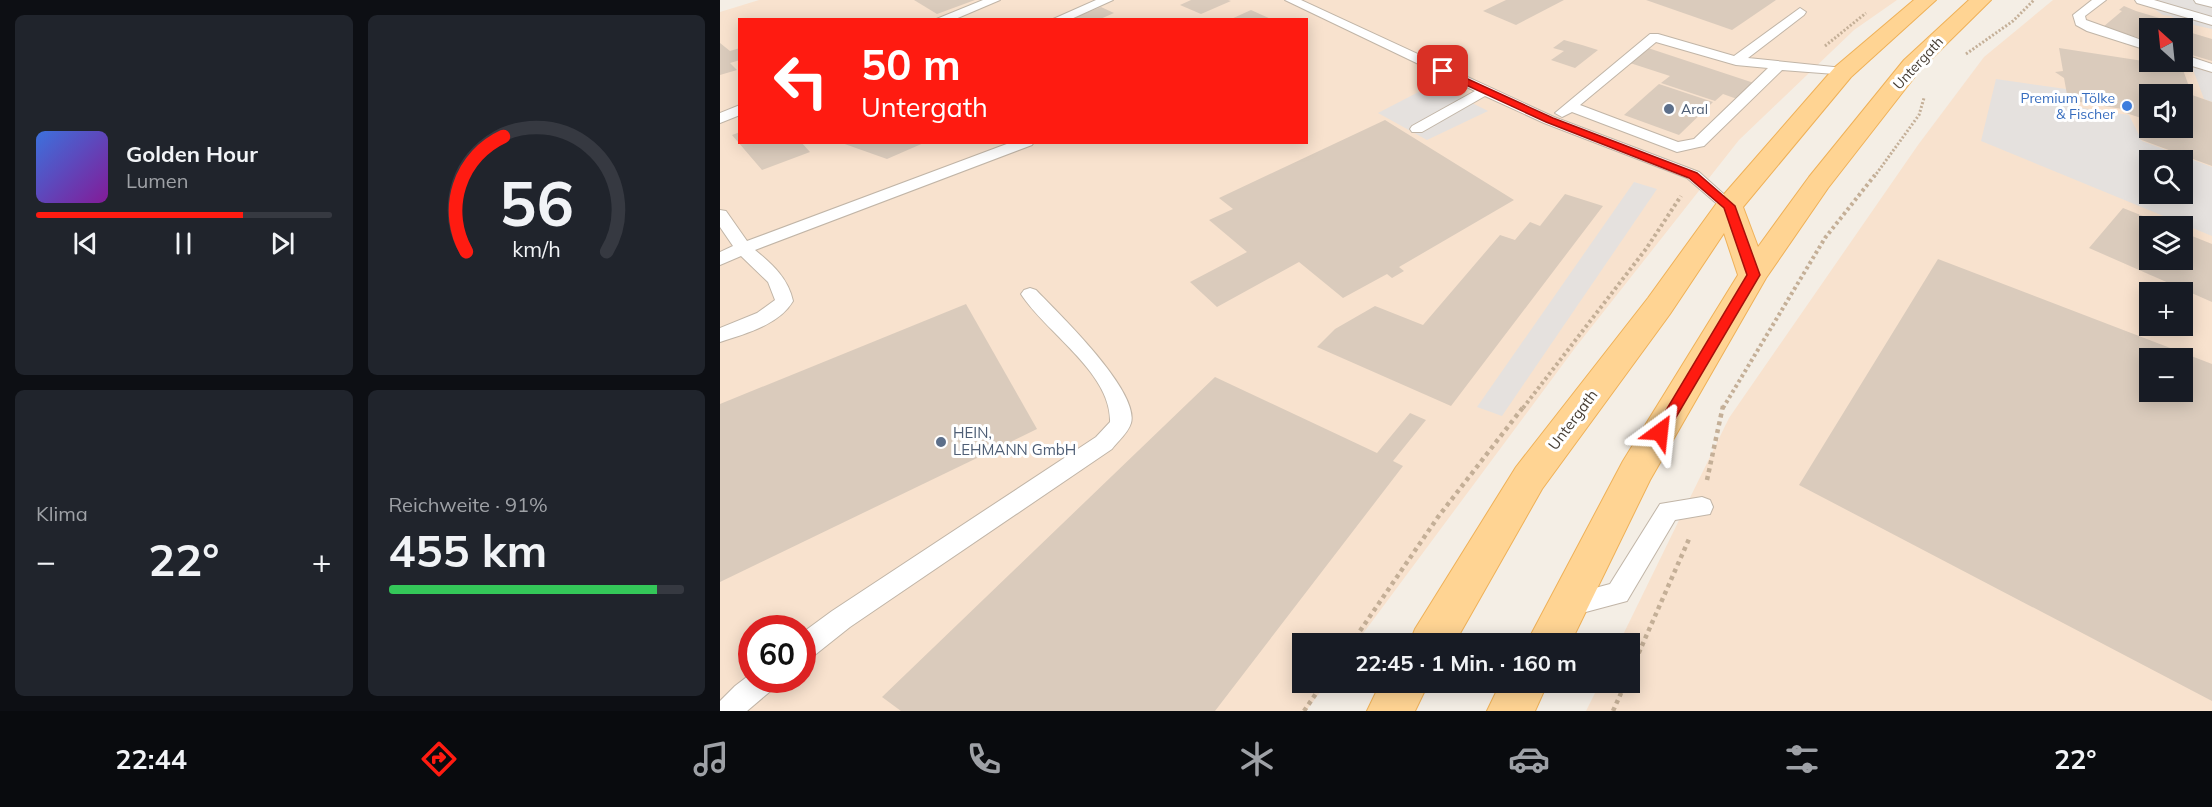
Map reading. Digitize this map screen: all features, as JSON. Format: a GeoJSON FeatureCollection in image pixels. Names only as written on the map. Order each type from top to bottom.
{"type":"FeatureCollection","features":[{"type":"Feature","properties":{"kind":"main road","name":"Untergath"},"geometry":{"type":"LineString","coordinates":[[1437,633],[1529,478],[1659,306],[1729,206],[1843,72],[1926,0]]}},
{"type":"Feature","properties":{"kind":"main road","name":"Untergath"},"geometry":{"type":"LineString","coordinates":[[1553,633],[1636,472],[1753,275],[1824,176],[1912,65],[1981,0]]}},
{"type":"Feature","properties":{"kind":"main road"},"geometry":{"type":"LineString","coordinates":[[1729,206],[1753,275]]}},
{"type":"Feature","properties":{"kind":"main road"},"geometry":{"type":"LineString","coordinates":[[1390,711],[1401,693]]}},
{"type":"Feature","properties":{"kind":"main road"},"geometry":{"type":"LineString","coordinates":[[1510,711],[1520,693]]}},
{"type":"Feature","properties":{"kind":"lane"},"geometry":{"type":"LineString","coordinates":[[945,18],[994,0]]}},
{"type":"Feature","properties":{"kind":"lane"},"geometry":{"type":"LineString","coordinates":[[1062,18],[1107,0]]}},
{"type":"Feature","properties":{"kind":"lane"},"geometry":{"type":"LineString","coordinates":[[1291,0],[1549,120],[1693,175],[1729,206]]}},
{"type":"Feature","properties":{"kind":"lane"},"geometry":{"type":"LineString","coordinates":[[2100,0],[2079,15],[2080,22],[2091,28],[2139,43]]}},
{"type":"Feature","properties":{"kind":"lane"},"geometry":{"type":"LineString","coordinates":[[2141,0],[2212,21]]}},
{"type":"Feature","properties":{"kind":"lane"},"geometry":{"type":"LineString","coordinates":[[2200,0],[2212,3]]}},
{"type":"Feature","properties":{"kind":"lane"},"geometry":{"type":"LineString","coordinates":[[1736,61],[1800,12]]}},
{"type":"Feature","properties":{"kind":"lane"},"geometry":{"type":"LineString","coordinates":[[1308,26],[1328,16]]}},
{"type":"Feature","properties":{"kind":"lane"},"geometry":{"type":"LineString","coordinates":[[1549,120],[1571,107],[1612,70],[1654,37],[1736,61],[1843,72]]}},
{"type":"Feature","properties":{"kind":"lane"},"geometry":{"type":"LineString","coordinates":[[2193,62],[2212,68]]}},
{"type":"Feature","properties":{"kind":"lane"},"geometry":{"type":"LineString","coordinates":[[1571,107],[1677,147],[1699,143],[1779,65]]}},
{"type":"Feature","properties":{"kind":"lane"},"geometry":{"type":"LineString","coordinates":[[1417,129],[1483,91]]}},
{"type":"Feature","properties":{"kind":"lane"},"geometry":{"type":"LineString","coordinates":[[720,119],[738,110]]}},
{"type":"Feature","properties":{"kind":"lane"},"geometry":{"type":"LineString","coordinates":[[720,259],[743,248],[1023,144]]}},
{"type":"Feature","properties":{"kind":"lane"},"geometry":{"type":"LineString","coordinates":[[720,215],[743,248],[777,280],[783,290],[784,301],[768,316],[720,335]]}},
{"type":"Feature","properties":{"kind":"lane"},"geometry":{"type":"LineString","coordinates":[[816,638],[841,619],[1104,443],[1121,423],[1121,406],[1106,379],[1030,294]]}},
{"type":"Feature","properties":{"kind":"lane"},"geometry":{"type":"LineString","coordinates":[[1567,606],[1618,593],[1668,511],[1702,507]]}},
{"type":"Feature","properties":{"kind":"lane"},"geometry":{"type":"LineString","coordinates":[[729,711],[747,693]]}},
{"type":"Feature","properties":{"kind":"path"},"geometry":{"type":"LineString","coordinates":[[1962,57],[2013,21],[2034,0]]}},
{"type":"Feature","properties":{"kind":"path"},"geometry":{"type":"LineString","coordinates":[[1799,67],[1868,11]]}},
{"type":"Feature","properties":{"kind":"path"},"geometry":{"type":"LineString","coordinates":[[1640,650],[1702,507],[1724,404],[1825,238],[1863,192],[1919,116],[1925,94]]}},
{"type":"Feature","properties":{"kind":"path"},"geometry":{"type":"LineString","coordinates":[[1359,633],[1438,517],[1646,249],[1693,175]]}},
{"type":"Feature","properties":{"kind":"path"},"geometry":{"type":"LineString","coordinates":[[1304,711],[1316,693]]}},
{"type":"Feature","properties":{"kind":"path"},"geometry":{"type":"LineString","coordinates":[[1613,711],[1621,693]]}},
{"type":"Feature","properties":{"kind":"shaded area"},"geometry":{"type":"Polygon","coordinates":[[[759,0],[1897,0],[1854,30],[1739,140],[1575,348],[1363,633],[1292,633],[1292,693],[1320,693],[1306,711],[720,711],[720,12],[759,0]]]}},
{"type":"Feature","properties":{"kind":"shaded area"},"geometry":{"type":"Polygon","coordinates":[[[2053,0],[2212,0],[2212,711],[1586,711],[1595,693],[1640,693],[1640,633],[1624,633],[1729,418],[1918,145],[1984,57],[2053,0]]]}},
{"type":"Feature","properties":{"kind":"shaded area"},"geometry":{"type":"Polygon","coordinates":[[[2141,0],[2200,0],[2212,3],[2212,29],[2194,25],[2193,18],[2174,18],[2163,15],[2141,0]]]}},
{"type":"Feature","properties":{"kind":"shaded area"},"geometry":{"type":"Polygon","coordinates":[[[2193,67],[2212,73],[2212,102],[2204,99],[2193,67]]]}},
{"type":"Feature","properties":{"kind":"shaded area"},"geometry":{"type":"Polygon","coordinates":[[[1996,79],[2066,89],[2070,106],[2129,115],[2142,141],[2166,150],[2139,150],[2139,204],[2193,204],[2193,160],[2212,167],[2212,236],[2193,228],[2193,216],[2163,216],[1981,141],[1996,79]]]}},
{"type":"Feature","properties":{"kind":"shaded area"},"geometry":{"type":"Polygon","coordinates":[[[1434,84],[1488,111],[1427,140],[1378,113],[1434,84]]]}},
{"type":"Feature","properties":{"kind":"shaded area"},"geometry":{"type":"Polygon","coordinates":[[[1634,182],[1657,189],[1502,416],[1477,407],[1634,182]]]}},
{"type":"Feature","properties":{"kind":"building"},"geometry":{"type":"Polygon","coordinates":[[[914,0],[975,0],[937,14],[914,0]]]}},
{"type":"Feature","properties":{"kind":"building"},"geometry":{"type":"Polygon","coordinates":[[[1191,0],[1231,1],[1201,14],[1180,5],[1191,0]]]}},
{"type":"Feature","properties":{"kind":"building"},"geometry":{"type":"Polygon","coordinates":[[[1506,0],[1564,0],[1516,25],[1483,11],[1506,0]]]}},
{"type":"Feature","properties":{"kind":"building"},"geometry":{"type":"Polygon","coordinates":[[[1646,0],[1776,0],[1732,30],[1646,0]]]}},
{"type":"Feature","properties":{"kind":"building"},"geometry":{"type":"Polygon","coordinates":[[[2124,6],[2159,18],[2139,18],[2139,38],[2103,27],[2122,11],[2119,10],[2124,6]]]}},
{"type":"Feature","properties":{"kind":"building"},"geometry":{"type":"Polygon","coordinates":[[[1101,7],[1114,13],[1103,18],[1073,18],[1101,7]]]}},
{"type":"Feature","properties":{"kind":"building"},"geometry":{"type":"Polygon","coordinates":[[[1251,10],[1269,18],[1233,18],[1251,10]]]}},
{"type":"Feature","properties":{"kind":"building"},"geometry":{"type":"Polygon","coordinates":[[[2193,33],[2212,39],[2212,61],[2193,55],[2193,33]]]}},
{"type":"Feature","properties":{"kind":"building"},"geometry":{"type":"Polygon","coordinates":[[[1564,40],[1598,50],[1575,68],[1551,60],[1564,51],[1553,48],[1564,40]]]}},
{"type":"Feature","properties":{"kind":"building"},"geometry":{"type":"Polygon","coordinates":[[[720,43],[730,51],[738,49],[738,61],[730,63],[737,70],[720,75],[720,43]]]}},
{"type":"Feature","properties":{"kind":"building"},"geometry":{"type":"Polygon","coordinates":[[[1648,48],[1754,83],[1737,99],[1723,94],[1715,101],[1661,83],[1670,76],[1630,63],[1648,48]]]}},
{"type":"Feature","properties":{"kind":"building","name":"Premium Tölke & Fischer"},"geometry":{"type":"Polygon","coordinates":[[[2059,48],[2139,60],[2139,72],[2184,72],[2188,84],[2139,84],[2139,117],[2126,113],[2128,110],[2068,100],[2064,78],[2055,72],[2063,71],[2059,48]]]}},
{"type":"Feature","properties":{"kind":"building","name":"Aral"},"geometry":{"type":"Polygon","coordinates":[[[1659,84],[1713,102],[1679,135],[1624,115],[1659,84]]]}},
{"type":"Feature","properties":{"kind":"building","name":"Premium Tölke & Fischer"},"geometry":{"type":"Polygon","coordinates":[[[2193,95],[2212,102],[2212,166],[2193,159],[2193,150],[2169,150],[2139,139],[2193,138],[2193,95]]]}},
{"type":"Feature","properties":{"kind":"building"},"geometry":{"type":"Polygon","coordinates":[[[1385,120],[1514,200],[1399,267],[1404,271],[1392,278],[1387,274],[1343,298],[1299,262],[1217,307],[1190,282],[1247,252],[1209,220],[1233,209],[1219,198],[1385,120]]]}},
{"type":"Feature","properties":{"kind":"building"},"geometry":{"type":"Polygon","coordinates":[[[738,133],[738,142],[732,135],[738,133]]]}},
{"type":"Feature","properties":{"kind":"building"},"geometry":{"type":"Polygon","coordinates":[[[740,144],[803,144],[810,152],[762,170],[740,144]]]}},
{"type":"Feature","properties":{"kind":"building"},"geometry":{"type":"Polygon","coordinates":[[[845,144],[921,144],[887,159],[845,144]]]}},
{"type":"Feature","properties":{"kind":"building"},"geometry":{"type":"Polygon","coordinates":[[[1565,194],[1603,206],[1451,406],[1317,347],[1335,329],[1375,306],[1423,325],[1500,235],[1515,240],[1530,222],[1540,226],[1565,194]]]}},
{"type":"Feature","properties":{"kind":"building"},"geometry":{"type":"Polygon","coordinates":[[[2123,208],[2143,216],[2139,216],[2139,270],[2089,248],[2123,208]]]}},
{"type":"Feature","properties":{"kind":"building"},"geometry":{"type":"Polygon","coordinates":[[[2193,236],[2212,244],[2212,302],[2193,294],[2193,282],[2166,282],[2139,270],[2193,270],[2193,236]]]}},
{"type":"Feature","properties":{"kind":"building"},"geometry":{"type":"Polygon","coordinates":[[[1938,259],[2170,348],[2139,348],[2139,402],[2193,402],[2193,357],[2212,364],[2212,701],[1799,485],[1938,259]]]}},
{"type":"Feature","properties":{"kind":"building"},"geometry":{"type":"Polygon","coordinates":[[[966,304],[1037,429],[720,582],[720,404],[966,304]]]}},
{"type":"Feature","properties":{"kind":"building"},"geometry":{"type":"Polygon","coordinates":[[[1215,377],[1377,453],[1410,413],[1426,420],[1393,461],[1403,466],[1215,711],[901,711],[882,697],[1215,377]]]}},
{"type":"Feature","properties":{"kind":"place","name":"Premium Tölke & Fischer"},"geometry":{"type":"Point","coordinates":[2127,106]}},
{"type":"Feature","properties":{"kind":"place","name":"Aral"},"geometry":{"type":"Point","coordinates":[1669,109]}},
{"type":"Feature","properties":{"kind":"place","name":"HEIN, LEHMANN GmbH"},"geometry":{"type":"Point","coordinates":[941,442]}},
{"type":"Feature","properties":{"kind":"route"},"geometry":{"type":"LineString","coordinates":[[1443,71],[1549,120],[1693,175],[1729,206],[1753,275],[1660,432]]}}]}
